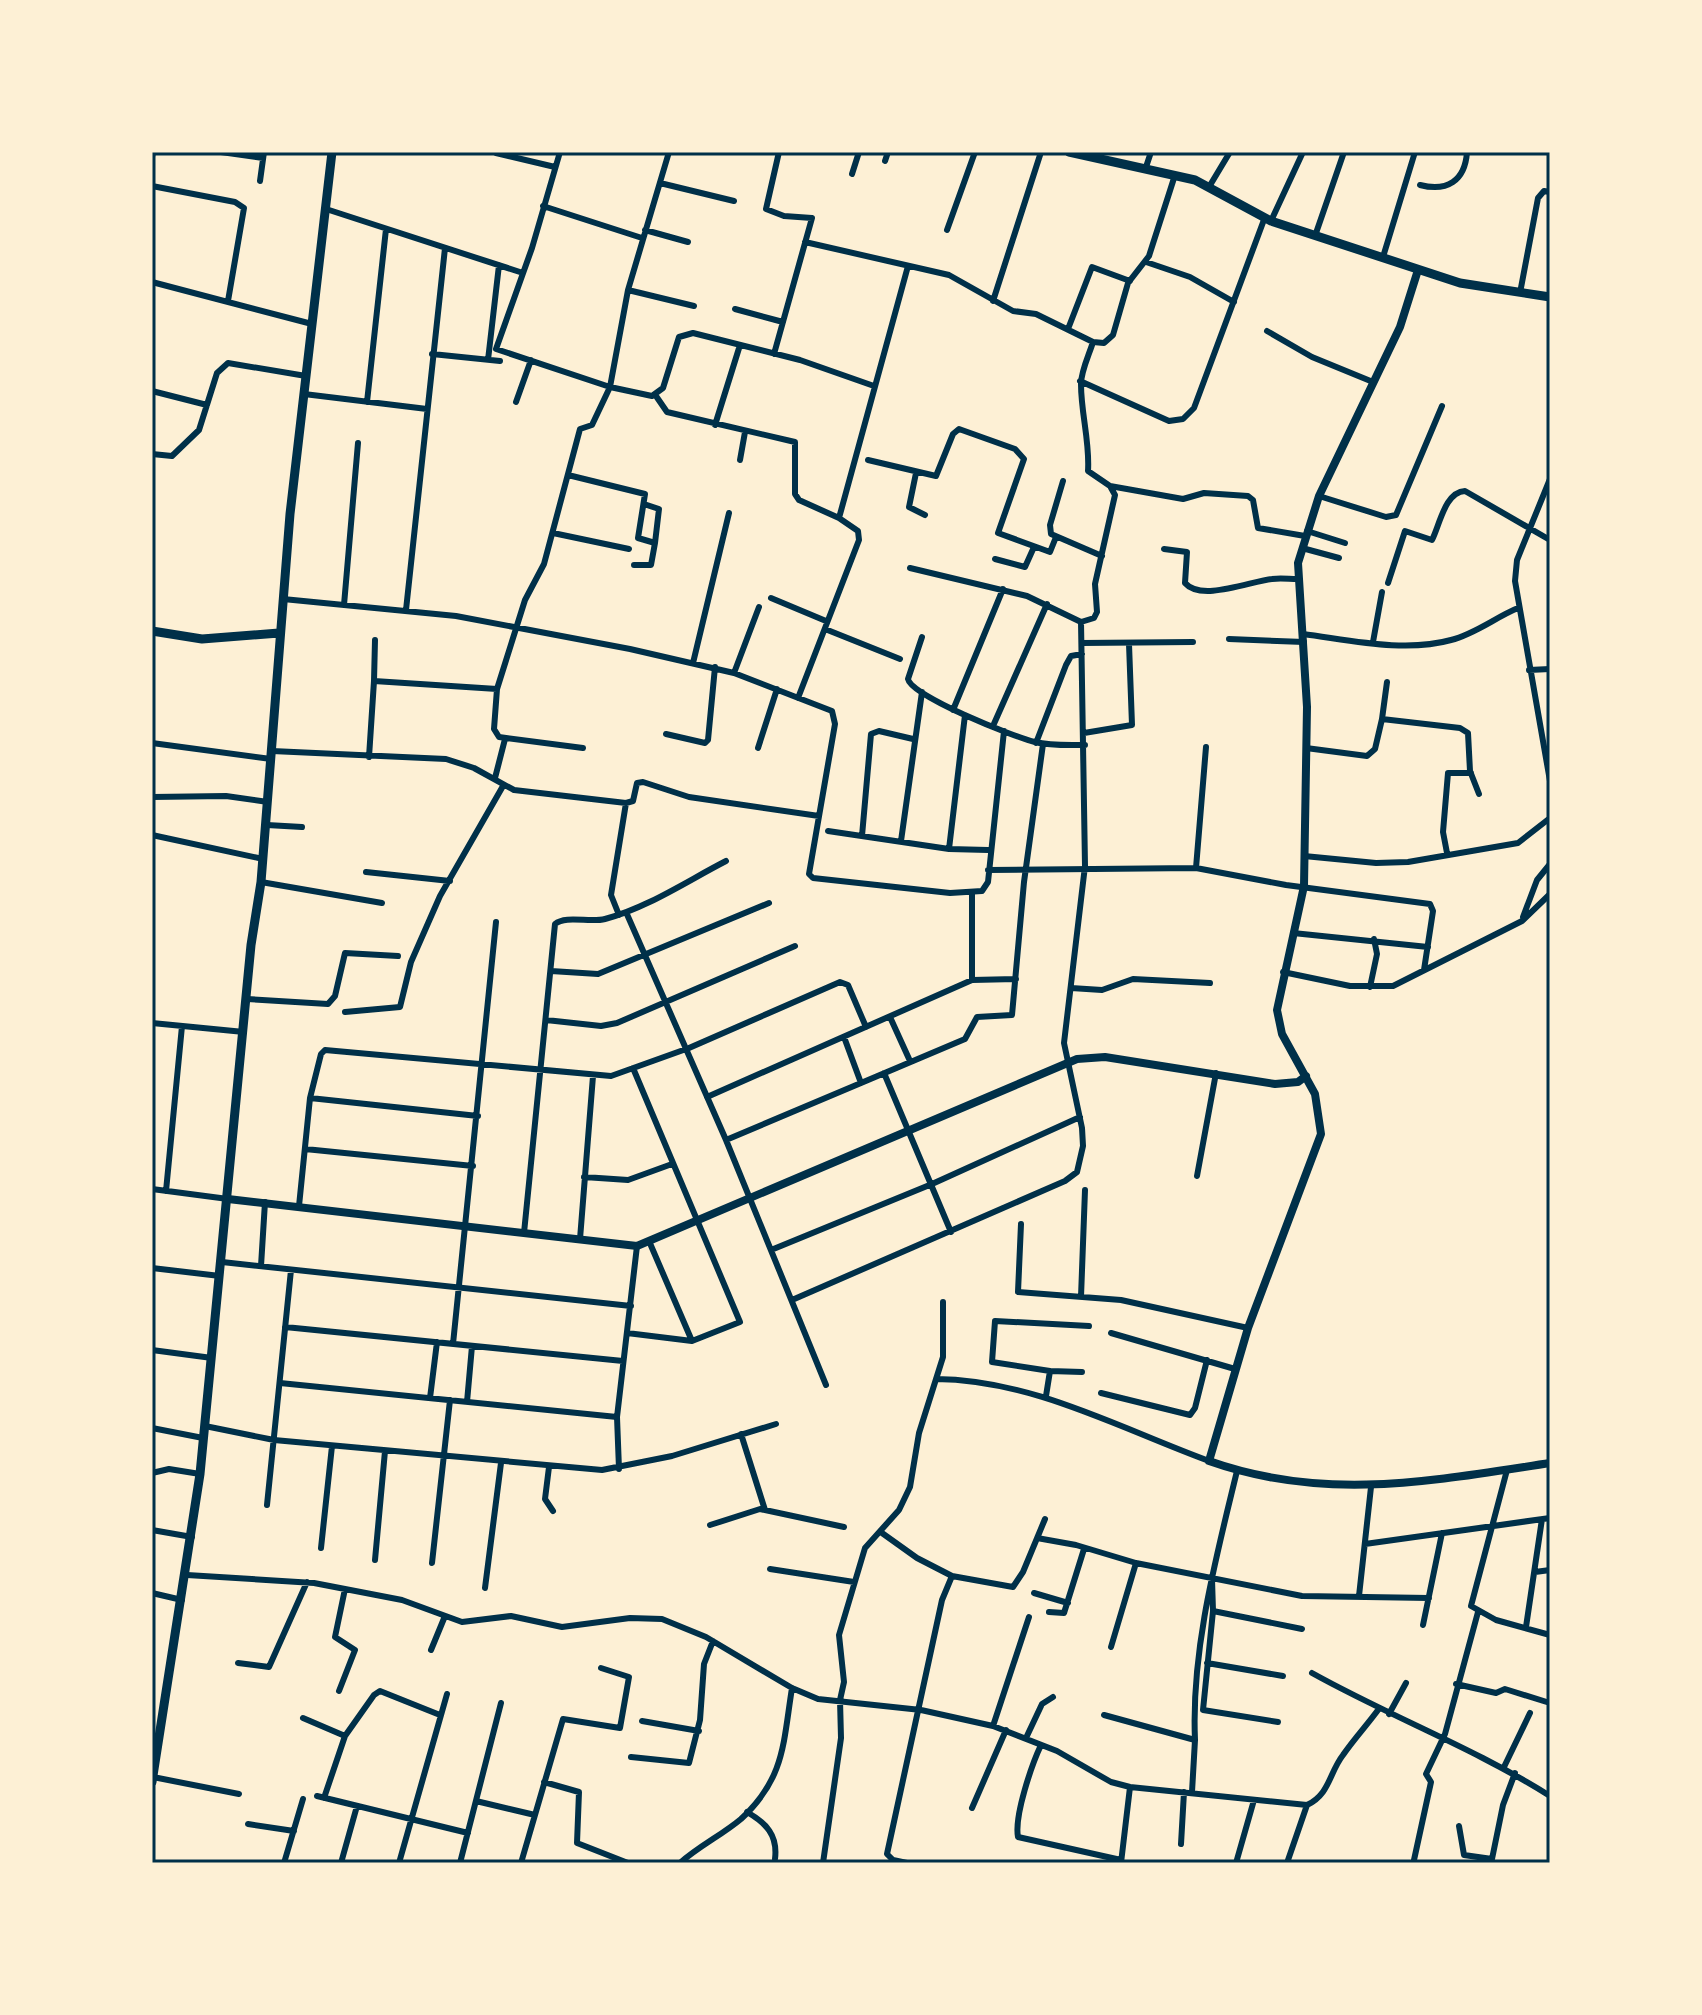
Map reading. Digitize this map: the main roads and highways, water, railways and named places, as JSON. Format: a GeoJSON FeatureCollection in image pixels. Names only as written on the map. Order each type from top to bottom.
{"type":"FeatureCollection","features":[{"type":"Feature","properties":{"kind":"main road"},"geometry":{"type":"LineString","coordinates":[[152,1780],[187,1575],[204,1438],[251,945],[267,825],[279,633],[332,152]]}},
{"type":"Feature","properties":{"kind":"main road"},"geometry":{"type":"LineString","coordinates":[[1069,152],[1175,174],[1209,187],[1268,219],[1315,237],[1460,283],[1520,295],[1550,297]]}},
{"type":"Feature","properties":{"kind":"main road"},"geometry":{"type":"LineString","coordinates":[[152,631],[202,639],[279,633]]}}]}
